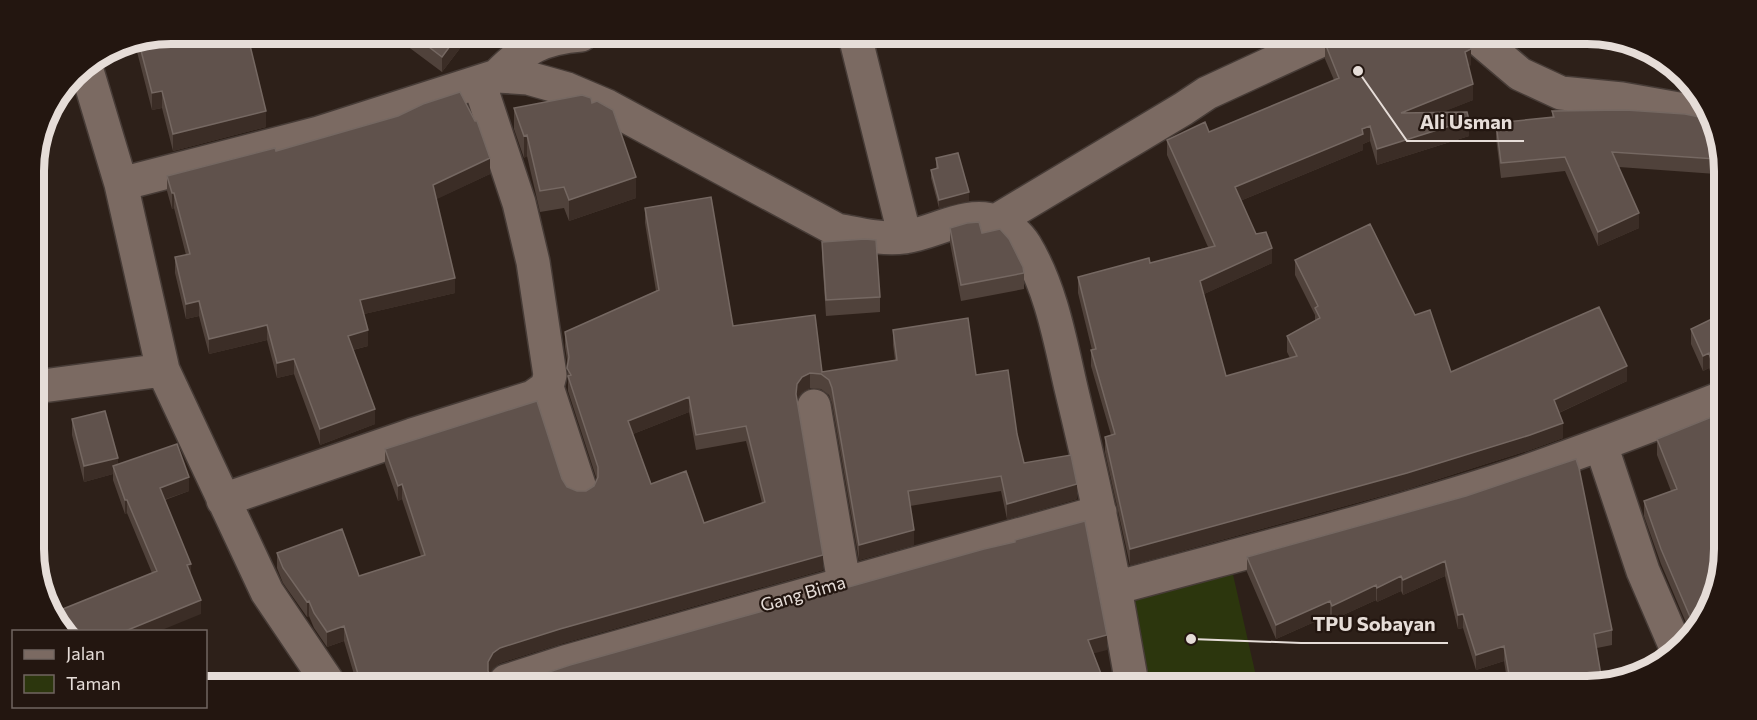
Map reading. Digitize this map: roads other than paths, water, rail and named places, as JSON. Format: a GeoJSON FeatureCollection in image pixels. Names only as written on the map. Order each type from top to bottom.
{"type":"FeatureCollection","features":[{"type":"Feature","properties":{"kind":"street"},"geometry":{"type":"LineString","coordinates":[[121,184],[319,133],[494,74],[548,44]]}},
{"type":"Feature","properties":{"kind":"street"},"geometry":{"type":"LineString","coordinates":[[857,44],[905,237]]}},
{"type":"Feature","properties":{"kind":"street"},"geometry":{"type":"LineString","coordinates":[[996,221],[1207,93],[1313,44]]}},
{"type":"Feature","properties":{"kind":"street"},"geometry":{"type":"LineString","coordinates":[[1485,44],[1520,74],[1561,93],[1622,99],[1700,113]]}},
{"type":"Feature","properties":{"kind":"street"},"geometry":{"type":"LineString","coordinates":[[88,74],[121,184],[163,370],[267,592],[324,676]]}},
{"type":"Feature","properties":{"kind":"street"},"geometry":{"type":"LineString","coordinates":[[494,74],[528,78],[557,86],[607,106],[837,230],[868,237],[905,237],[958,221],[978,219],[996,221],[1011,230],[1024,243],[1043,281],[1057,329],[1100,512],[1131,676]]}},
{"type":"Feature","properties":{"kind":"street"},"geometry":{"type":"LineString","coordinates":[[494,74],[533,262],[550,375],[547,387],[580,488]]}},
{"type":"Feature","properties":{"kind":"street"},"geometry":{"type":"LineString","coordinates":[[44,386],[163,370]]}},
{"type":"Feature","properties":{"kind":"street"},"geometry":{"type":"LineString","coordinates":[[224,500],[412,435],[533,397],[547,387]]}},
{"type":"Feature","properties":{"kind":"street"},"geometry":{"type":"LineString","coordinates":[[1115,588],[1416,506],[1600,445],[1714,401]]}},
{"type":"Feature","properties":{"kind":"street"},"geometry":{"type":"LineString","coordinates":[[814,406],[844,583]]}},
{"type":"Feature","properties":{"kind":"street"},"geometry":{"type":"LineString","coordinates":[[1600,445],[1643,571],[1673,641]]}},
{"type":"Feature","properties":{"kind":"street","name":"Gang Bima"},"geometry":{"type":"LineString","coordinates":[[522,676],[1100,512]]}},
{"type":"Feature","properties":{"kind":"place","name":"Ali Usman"},"geometry":{"type":"Point","coordinates":[1358,71]}},
{"type":"Feature","properties":{"kind":"place","name":"TPU Sobayan"},"geometry":{"type":"Point","coordinates":[1191,639]}}]}
